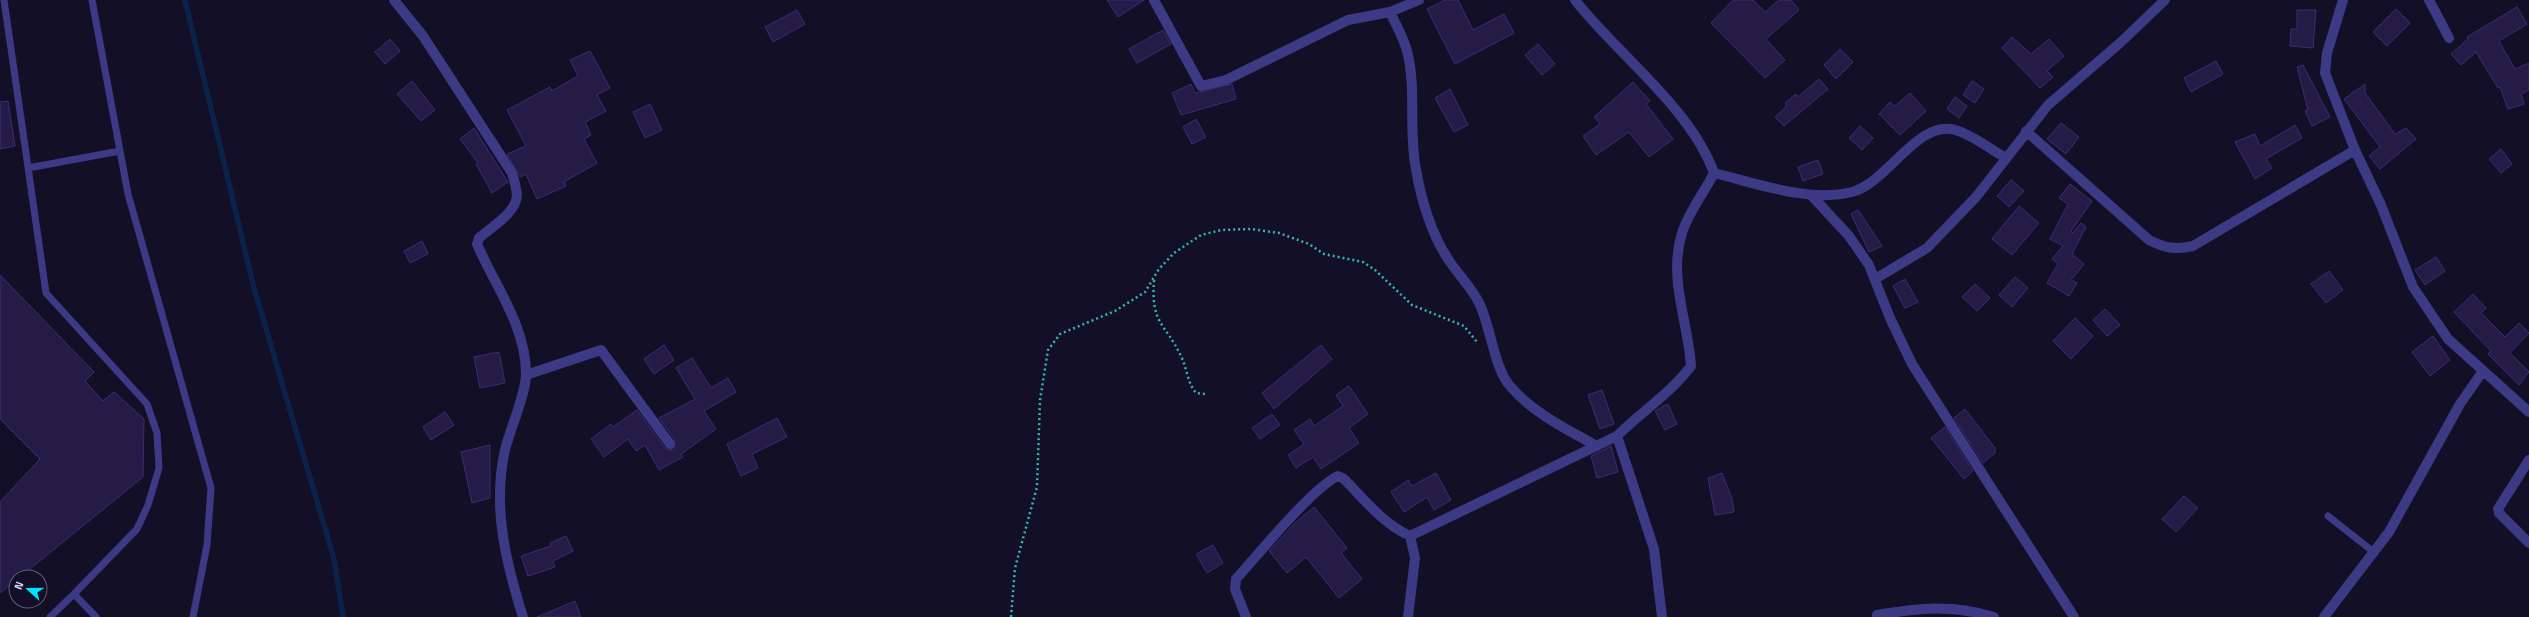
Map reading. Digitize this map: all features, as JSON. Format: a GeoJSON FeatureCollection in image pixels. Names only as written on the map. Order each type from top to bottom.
{"type":"FeatureCollection","features":[{"type":"Feature","properties":{"kind":"street"},"geometry":{"type":"LineString","coordinates":[[394,0],[423,36],[512,173],[517,195],[515,203],[508,213],[478,238],[477,244],[514,320],[523,350],[526,375],[501,468],[500,519],[509,574],[523,617]]}},
{"type":"Feature","properties":{"kind":"street"},"geometry":{"type":"LineString","coordinates":[[1154,0],[1201,86],[1226,80],[1348,20],[1390,12],[1419,0]]}},
{"type":"Feature","properties":{"kind":"street"},"geometry":{"type":"LineString","coordinates":[[1410,536],[1617,436],[1640,414],[1677,385],[1691,366],[1690,343],[1677,288],[1676,271],[1678,252],[1682,232],[1714,173],[1706,151],[1691,131],[1634,62],[1575,0]]}},
{"type":"Feature","properties":{"kind":"street"},"geometry":{"type":"LineString","coordinates":[[1876,279],[1927,248],[1976,197],[2026,131],[2048,105],[2120,43],[2165,0]]}},
{"type":"Feature","properties":{"kind":"street"},"geometry":{"type":"LineString","coordinates":[[2343,0],[2327,53],[2325,73],[2355,150],[2381,205],[2413,287],[2448,339],[2529,412]]}},
{"type":"Feature","properties":{"kind":"street"},"geometry":{"type":"LineString","coordinates":[[2429,0],[2449,38]]}},
{"type":"Feature","properties":{"kind":"street"},"geometry":{"type":"LineString","coordinates":[[1390,12],[1407,50],[1410,70],[1412,146],[1416,171],[1437,239],[1450,262],[1469,286],[1480,305],[1489,327],[1502,375],[1522,399],[1540,413],[1597,446]]}},
{"type":"Feature","properties":{"kind":"street"},"geometry":{"type":"LineString","coordinates":[[1714,173],[1812,196],[1853,192],[1886,171],[1929,132],[1941,128],[1955,130],[2006,158]]}},
{"type":"Feature","properties":{"kind":"street"},"geometry":{"type":"LineString","coordinates":[[2026,131],[2149,240],[2162,246],[2177,249],[2193,246],[2355,150]]}},
{"type":"Feature","properties":{"kind":"street"},"geometry":{"type":"LineString","coordinates":[[1812,196],[1849,236],[1869,265],[1876,279],[1890,318],[1912,364],[2074,617]]}},
{"type":"Feature","properties":{"kind":"street"},"geometry":{"type":"LineString","coordinates":[[526,375],[601,350],[670,444]]}},
{"type":"Feature","properties":{"kind":"street"},"geometry":{"type":"LineString","coordinates":[[2324,617],[2375,553],[2423,474],[2460,404],[2483,372]]}},
{"type":"Feature","properties":{"kind":"street"},"geometry":{"type":"LineString","coordinates":[[1617,436],[1654,549],[1662,617]]}},
{"type":"Feature","properties":{"kind":"street"},"geometry":{"type":"LineString","coordinates":[[2529,460],[2498,509],[2499,513],[2529,542]]}},
{"type":"Feature","properties":{"kind":"street"},"geometry":{"type":"LineString","coordinates":[[1246,617],[1235,589],[1236,579],[1310,500],[1333,478],[1338,476],[1344,479],[1385,521],[1397,530],[1410,536]]}},
{"type":"Feature","properties":{"kind":"street"},"geometry":{"type":"LineString","coordinates":[[1408,617],[1415,558],[1410,536]]}},
{"type":"Feature","properties":{"kind":"street"},"geometry":{"type":"LineString","coordinates":[[1877,615],[1918,608],[1954,608],[1994,617]]}},
{"type":"Feature","properties":{"kind":"lane"},"geometry":{"type":"LineString","coordinates":[[4,0],[46,293],[147,404],[157,433],[159,468],[148,505],[137,529],[50,617]]}},
{"type":"Feature","properties":{"kind":"lane"},"geometry":{"type":"LineString","coordinates":[[92,0],[128,194],[211,488],[207,545],[193,617]]}},
{"type":"Feature","properties":{"kind":"lane"},"geometry":{"type":"LineString","coordinates":[[28,168],[120,151]]}},
{"type":"Feature","properties":{"kind":"lane"},"geometry":{"type":"LineString","coordinates":[[2328,516],[2375,553]]}},
{"type":"Feature","properties":{"kind":"lane"},"geometry":{"type":"LineString","coordinates":[[74,594],[96,617]]}},
{"type":"Feature","properties":{"kind":"path"},"geometry":{"type":"LineString","coordinates":[[1011,617],[1015,568],[1037,487],[1040,400],[1048,350],[1060,334],[1115,311],[1145,292],[1154,280],[1159,269],[1174,253],[1201,235],[1221,230],[1251,229],[1279,232],[1309,244],[1324,254],[1363,262],[1375,270],[1412,305],[1464,326],[1481,347]]}},
{"type":"Feature","properties":{"kind":"path"},"geometry":{"type":"LineString","coordinates":[[1154,280],[1153,309],[1157,318],[1182,357],[1192,388],[1196,393],[1206,394]]}},
{"type":"Feature","properties":{"kind":"building"},"geometry":{"type":"Polygon","coordinates":[[[1107,0],[1144,0],[1118,17],[1107,0]]]}},
{"type":"Feature","properties":{"kind":"building"},"geometry":{"type":"Polygon","coordinates":[[[1445,0],[1458,0],[1473,30],[1504,14],[1514,33],[1455,64],[1427,9],[1445,0]]]}},
{"type":"Feature","properties":{"kind":"building"},"geometry":{"type":"Polygon","coordinates":[[[1733,0],[1753,0],[1765,12],[1779,0],[1791,0],[1799,10],[1766,39],[1785,60],[1765,78],[1711,23],[1733,0]]]}},
{"type":"Feature","properties":{"kind":"building"},"geometry":{"type":"Polygon","coordinates":[[[2517,7],[2527,24],[2499,41],[2515,69],[2529,63],[2529,90],[2521,94],[2524,104],[2508,109],[2500,87],[2498,88],[2476,52],[2461,65],[2451,54],[2468,39],[2467,37],[2517,7]]]}},
{"type":"Feature","properties":{"kind":"building"},"geometry":{"type":"Polygon","coordinates":[[[2396,9],[2410,23],[2387,46],[2373,32],[2396,9]]]}},
{"type":"Feature","properties":{"kind":"building"},"geometry":{"type":"Polygon","coordinates":[[[797,10],[805,24],[773,42],[765,27],[797,10]]]}},
{"type":"Feature","properties":{"kind":"building"},"geometry":{"type":"Polygon","coordinates":[[[2297,10],[2316,10],[2313,48],[2290,46],[2291,29],[2297,29],[2297,10]]]}},
{"type":"Feature","properties":{"kind":"building"},"geometry":{"type":"Polygon","coordinates":[[[1163,30],[1171,44],[1137,63],[1129,49],[1163,30]]]}},
{"type":"Feature","properties":{"kind":"building"},"geometry":{"type":"Polygon","coordinates":[[[2012,37],[2031,54],[2049,39],[2064,56],[2047,71],[2053,77],[2040,88],[2002,48],[2012,37]]]}},
{"type":"Feature","properties":{"kind":"building"},"geometry":{"type":"Polygon","coordinates":[[[390,39],[400,51],[385,64],[375,52],[390,39]]]}},
{"type":"Feature","properties":{"kind":"building"},"geometry":{"type":"Polygon","coordinates":[[[1538,44],[1555,64],[1542,75],[1525,55],[1538,44]]]}},
{"type":"Feature","properties":{"kind":"building"},"geometry":{"type":"Polygon","coordinates":[[[1840,49],[1853,62],[1836,79],[1824,65],[1840,49]]]}},
{"type":"Feature","properties":{"kind":"building"},"geometry":{"type":"Polygon","coordinates":[[[590,51],[610,88],[597,95],[606,111],[585,122],[591,135],[584,139],[597,163],[564,182],[566,186],[537,199],[526,174],[520,177],[507,154],[526,146],[507,110],[550,87],[552,91],[578,76],[570,60],[590,51]]]}},
{"type":"Feature","properties":{"kind":"building"},"geometry":{"type":"Polygon","coordinates":[[[2216,61],[2223,74],[2191,92],[2184,78],[2216,61]]]}},
{"type":"Feature","properties":{"kind":"building"},"geometry":{"type":"Polygon","coordinates":[[[2303,65],[2330,117],[2312,126],[2305,111],[2308,110],[2297,67],[2303,65]]]}},
{"type":"Feature","properties":{"kind":"building"},"geometry":{"type":"Polygon","coordinates":[[[1819,79],[1828,89],[1784,126],[1775,117],[1787,106],[1785,103],[1796,94],[1798,97],[1819,79]]]}},
{"type":"Feature","properties":{"kind":"building"},"geometry":{"type":"Polygon","coordinates":[[[412,81],[435,110],[421,121],[397,94],[412,81]]]}},
{"type":"Feature","properties":{"kind":"building"},"geometry":{"type":"Polygon","coordinates":[[[1972,81],[1984,89],[1975,103],[1963,95],[1972,81]]]}},
{"type":"Feature","properties":{"kind":"building"},"geometry":{"type":"Polygon","coordinates":[[[1633,82],[1650,101],[1646,104],[1673,139],[1649,157],[1629,132],[1596,155],[1583,136],[1600,124],[1594,117],[1633,82]]]}},
{"type":"Feature","properties":{"kind":"building"},"geometry":{"type":"Polygon","coordinates":[[[1191,84],[1195,93],[1232,84],[1236,99],[1181,115],[1172,93],[1191,84]]]}},
{"type":"Feature","properties":{"kind":"building"},"geometry":{"type":"Polygon","coordinates":[[[2365,84],[2365,93],[2395,134],[2406,128],[2416,139],[2380,169],[2369,156],[2380,147],[2344,99],[2365,84]]]}},
{"type":"Feature","properties":{"kind":"building"},"geometry":{"type":"Polygon","coordinates":[[[1450,89],[1468,125],[1454,132],[1435,98],[1450,89]]]}},
{"type":"Feature","properties":{"kind":"building"},"geometry":{"type":"Polygon","coordinates":[[[1910,93],[1926,111],[1900,135],[1879,114],[1890,102],[1895,106],[1910,93]]]}},
{"type":"Feature","properties":{"kind":"building"},"geometry":{"type":"Polygon","coordinates":[[[1955,97],[1967,106],[1959,118],[1947,109],[1955,97]]]}},
{"type":"Feature","properties":{"kind":"building"},"geometry":{"type":"Polygon","coordinates":[[[8,101],[15,146],[0,149],[0,102],[8,101]]]}},
{"type":"Feature","properties":{"kind":"building"},"geometry":{"type":"Polygon","coordinates":[[[650,104],[662,130],[645,138],[633,112],[650,104]]]}},
{"type":"Feature","properties":{"kind":"building"},"geometry":{"type":"Polygon","coordinates":[[[1196,119],[1206,137],[1192,144],[1183,127],[1196,119]]]}},
{"type":"Feature","properties":{"kind":"building"},"geometry":{"type":"Polygon","coordinates":[[[2061,123],[2079,137],[2066,154],[2047,139],[2061,123]]]}},
{"type":"Feature","properties":{"kind":"building"},"geometry":{"type":"Polygon","coordinates":[[[2295,125],[2302,138],[2266,159],[2272,168],[2255,179],[2235,142],[2255,134],[2260,146],[2295,125]]]}},
{"type":"Feature","properties":{"kind":"building"},"geometry":{"type":"Polygon","coordinates":[[[1860,126],[1873,138],[1862,150],[1849,138],[1860,126]]]}},
{"type":"Feature","properties":{"kind":"building"},"geometry":{"type":"Polygon","coordinates":[[[474,128],[508,182],[492,193],[476,164],[478,163],[460,139],[474,128]]]}},
{"type":"Feature","properties":{"kind":"building"},"geometry":{"type":"Polygon","coordinates":[[[2501,149],[2512,164],[2501,173],[2489,159],[2501,149]]]}},
{"type":"Feature","properties":{"kind":"building"},"geometry":{"type":"Polygon","coordinates":[[[1818,160],[1823,174],[1803,181],[1798,167],[1818,160]]]}},
{"type":"Feature","properties":{"kind":"building"},"geometry":{"type":"Polygon","coordinates":[[[2011,180],[2024,191],[2009,207],[1997,196],[2011,180]]]}},
{"type":"Feature","properties":{"kind":"building"},"geometry":{"type":"Polygon","coordinates":[[[2070,184],[2092,201],[2071,231],[2073,233],[2081,223],[2086,227],[2072,254],[2084,264],[2071,280],[2077,283],[2069,296],[2047,283],[2058,264],[2052,259],[2063,246],[2050,239],[2068,204],[2059,198],[2070,184]]]}},
{"type":"Feature","properties":{"kind":"building"},"geometry":{"type":"Polygon","coordinates":[[[2019,206],[2039,223],[2012,255],[1992,239],[2019,206]]]}},
{"type":"Feature","properties":{"kind":"building"},"geometry":{"type":"Polygon","coordinates":[[[1858,210],[1882,246],[1869,252],[1851,214],[1858,210]]]}},
{"type":"Feature","properties":{"kind":"building"},"geometry":{"type":"Polygon","coordinates":[[[422,241],[428,254],[410,263],[404,251],[422,241]]]}},
{"type":"Feature","properties":{"kind":"building"},"geometry":{"type":"Polygon","coordinates":[[[2436,257],[2445,271],[2425,285],[2415,270],[2436,257]]]}},
{"type":"Feature","properties":{"kind":"building"},"geometry":{"type":"Polygon","coordinates":[[[2329,271],[2343,290],[2326,303],[2311,284],[2329,271]]]}},
{"type":"Feature","properties":{"kind":"building"},"geometry":{"type":"Polygon","coordinates":[[[0,275],[94,372],[85,381],[103,401],[114,392],[144,419],[143,477],[30,569],[8,569],[8,586],[0,593],[0,502],[40,459],[0,419],[0,275]]]}},
{"type":"Feature","properties":{"kind":"building"},"geometry":{"type":"Polygon","coordinates":[[[2015,277],[2028,288],[2012,307],[1999,295],[2015,277]]]}},
{"type":"Feature","properties":{"kind":"building"},"geometry":{"type":"Polygon","coordinates":[[[1905,279],[1918,302],[1905,308],[1893,286],[1905,279]]]}},
{"type":"Feature","properties":{"kind":"building"},"geometry":{"type":"Polygon","coordinates":[[[1975,284],[1990,298],[1977,311],[1962,297],[1975,284]]]}},
{"type":"Feature","properties":{"kind":"building"},"geometry":{"type":"Polygon","coordinates":[[[2473,294],[2486,308],[2481,313],[2505,337],[2519,323],[2529,333],[2510,353],[2529,372],[2519,385],[2488,354],[2491,351],[2454,312],[2473,294]]]}},
{"type":"Feature","properties":{"kind":"building"},"geometry":{"type":"Polygon","coordinates":[[[2105,309],[2120,325],[2107,336],[2093,320],[2105,309]]]}},
{"type":"Feature","properties":{"kind":"building"},"geometry":{"type":"Polygon","coordinates":[[[2075,318],[2093,336],[2071,359],[2053,341],[2075,318]]]}},
{"type":"Feature","properties":{"kind":"building"},"geometry":{"type":"Polygon","coordinates":[[[2433,336],[2450,360],[2430,376],[2412,352],[2433,336]]]}},
{"type":"Feature","properties":{"kind":"building"},"geometry":{"type":"Polygon","coordinates":[[[664,345],[674,360],[654,374],[644,359],[664,345]]]}},
{"type":"Feature","properties":{"kind":"building"},"geometry":{"type":"Polygon","coordinates":[[[1321,345],[1332,359],[1274,409],[1262,393],[1321,345]]]}},
{"type":"Feature","properties":{"kind":"building"},"geometry":{"type":"Polygon","coordinates":[[[499,352],[505,383],[480,388],[474,357],[499,352]]]}},
{"type":"Feature","properties":{"kind":"building"},"geometry":{"type":"Polygon","coordinates":[[[692,358],[711,388],[728,378],[736,392],[704,411],[716,429],[681,454],[683,457],[659,470],[645,445],[636,451],[628,439],[604,457],[591,439],[611,424],[613,427],[637,410],[665,448],[670,450],[674,449],[675,440],[659,418],[695,399],[676,368],[692,358]]]}},
{"type":"Feature","properties":{"kind":"building"},"geometry":{"type":"Polygon","coordinates":[[[1349,386],[1368,414],[1349,428],[1359,443],[1321,469],[1313,457],[1296,468],[1288,455],[1304,444],[1294,430],[1310,419],[1314,426],[1343,406],[1336,395],[1349,386]]]}},
{"type":"Feature","properties":{"kind":"building"},"geometry":{"type":"Polygon","coordinates":[[[1602,390],[1614,424],[1600,429],[1588,395],[1602,390]]]}},
{"type":"Feature","properties":{"kind":"building"},"geometry":{"type":"Polygon","coordinates":[[[1668,404],[1677,424],[1665,430],[1655,411],[1668,404]]]}},
{"type":"Feature","properties":{"kind":"building"},"geometry":{"type":"Polygon","coordinates":[[[1965,409],[1995,448],[1995,453],[1983,463],[1954,418],[1965,409]]]}},
{"type":"Feature","properties":{"kind":"building"},"geometry":{"type":"Polygon","coordinates":[[[445,412],[454,425],[431,440],[423,427],[445,412]]]}},
{"type":"Feature","properties":{"kind":"building"},"geometry":{"type":"Polygon","coordinates":[[[1272,414],[1280,425],[1260,439],[1252,428],[1272,414]]]}},
{"type":"Feature","properties":{"kind":"building"},"geometry":{"type":"Polygon","coordinates":[[[777,418],[787,437],[752,454],[758,468],[741,476],[727,444],[777,418]]]}},
{"type":"Feature","properties":{"kind":"building"},"geometry":{"type":"Polygon","coordinates":[[[1945,427],[1973,471],[1964,479],[1931,438],[1945,427]]]}},
{"type":"Feature","properties":{"kind":"building"},"geometry":{"type":"Polygon","coordinates":[[[490,445],[490,498],[472,503],[461,452],[490,445]]]}},
{"type":"Feature","properties":{"kind":"building"},"geometry":{"type":"Polygon","coordinates":[[[1611,446],[1618,472],[1597,478],[1591,456],[1611,446]]]}},
{"type":"Feature","properties":{"kind":"building"},"geometry":{"type":"Polygon","coordinates":[[[1436,473],[1451,500],[1434,510],[1427,497],[1404,512],[1391,492],[1408,480],[1412,486],[1436,473]]]}},
{"type":"Feature","properties":{"kind":"building"},"geometry":{"type":"Polygon","coordinates":[[[1722,473],[1732,499],[1734,512],[1715,515],[1708,478],[1722,473]]]}},
{"type":"Feature","properties":{"kind":"building"},"geometry":{"type":"Polygon","coordinates":[[[2184,496],[2198,508],[2176,532],[2162,519],[2184,496]]]}},
{"type":"Feature","properties":{"kind":"building"},"geometry":{"type":"Polygon","coordinates":[[[1314,507],[1347,548],[1341,553],[1362,579],[1339,598],[1306,557],[1287,573],[1269,551],[1295,523],[1314,507]]]}},
{"type":"Feature","properties":{"kind":"building"},"geometry":{"type":"Polygon","coordinates":[[[566,536],[573,551],[553,561],[555,567],[528,576],[521,556],[551,546],[550,543],[566,536]]]}},
{"type":"Feature","properties":{"kind":"building"},"geometry":{"type":"Polygon","coordinates":[[[1213,545],[1223,563],[1207,573],[1196,554],[1213,545]]]}},
{"type":"Feature","properties":{"kind":"building"},"geometry":{"type":"Polygon","coordinates":[[[575,601],[581,617],[537,617],[575,601]]]}},
{"type":"Feature","properties":{"kind":"waterway"},"geometry":{"type":"LineString","coordinates":[[185,0],[254,288],[334,559],[343,617]]}}]}
